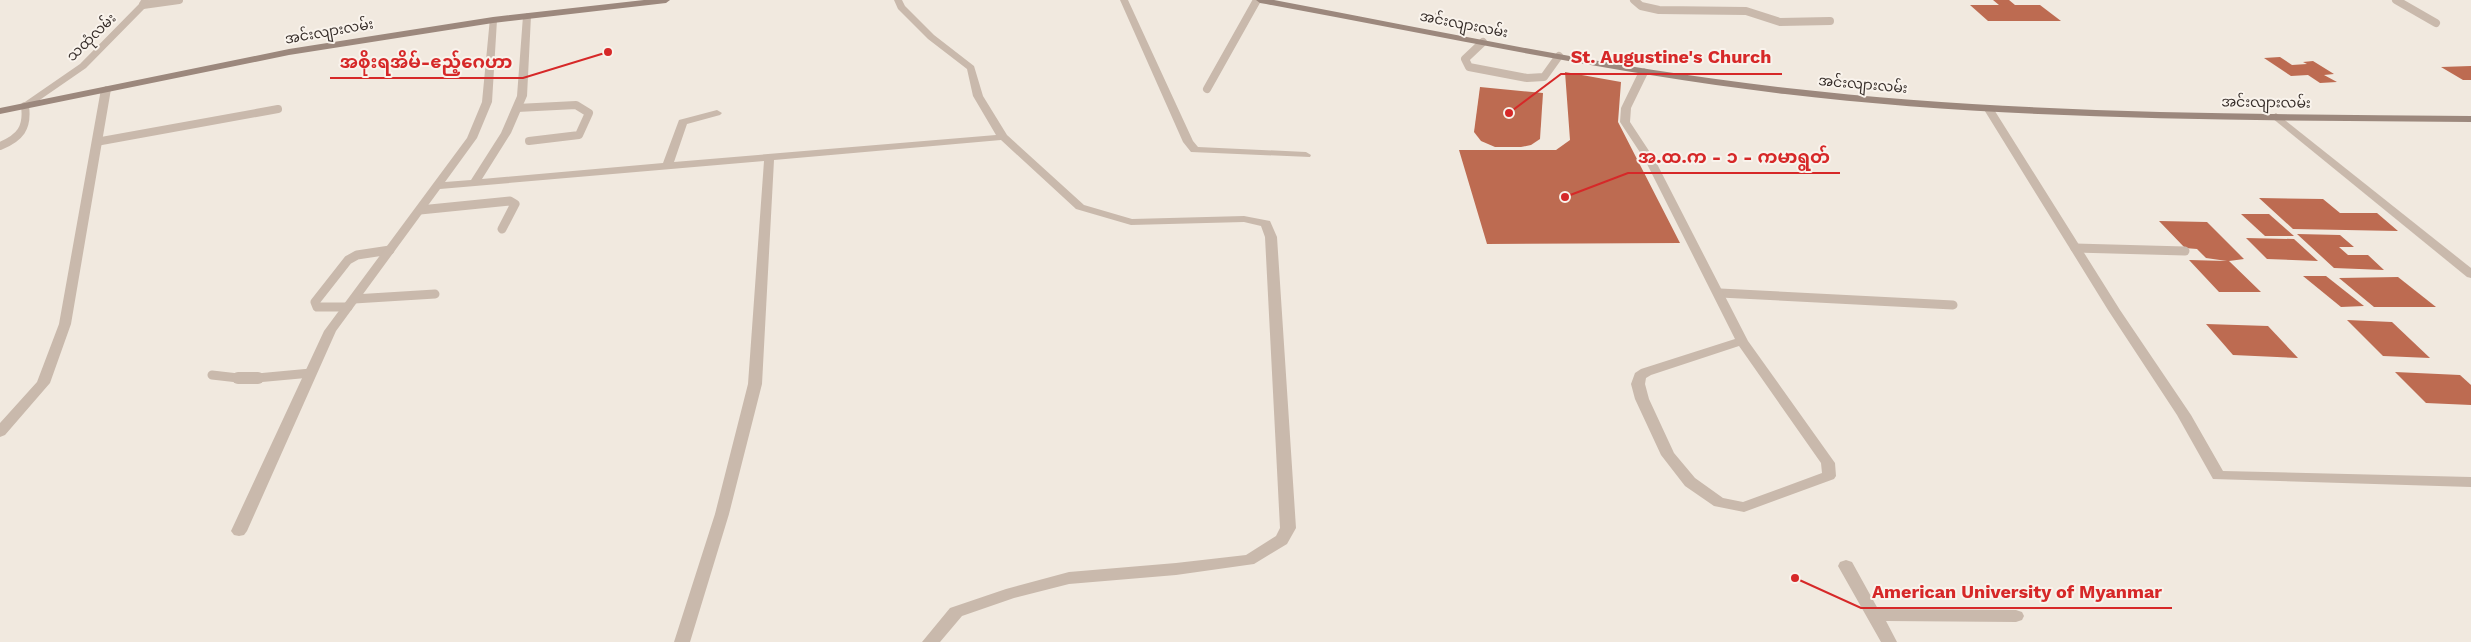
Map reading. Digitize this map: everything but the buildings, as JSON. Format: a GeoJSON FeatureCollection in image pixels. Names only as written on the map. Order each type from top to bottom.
{"type":"FeatureCollection","features":[{"type":"Feature","properties":{"kind":"main road","name":"အင်းလျားလမ်း"},"geometry":{"type":"LineString","coordinates":[[0,111],[289,52],[493,20],[666,0]]}},
{"type":"Feature","properties":{"kind":"main road","name":"အင်းလျားလမ်း"},"geometry":{"type":"LineString","coordinates":[[1258,0],[1644,71],[1787,91],[1988,108],[2107,114],[2471,119]]}},
{"type":"Feature","properties":{"kind":"street"},"geometry":{"type":"LineString","coordinates":[[898,0],[901,7],[930,37],[971,68],[978,96],[1003,137],[1080,207],[1131,222],[1244,219],[1266,223],[1271,236],[1288,528],[1282,540],[1249,560],[1176,569],[1069,578],[1012,593],[956,612],[930,642]]}},
{"type":"Feature","properties":{"kind":"street"},"geometry":{"type":"LineString","coordinates":[[1124,0],[1188,142],[1195,150],[1306,155]]}},
{"type":"Feature","properties":{"kind":"street","name":"သထုံလမ်း"},"geometry":{"type":"LineString","coordinates":[[25,106],[83,66],[144,2]]}},
{"type":"Feature","properties":{"kind":"street"},"geometry":{"type":"LineString","coordinates":[[475,182],[506,133],[522,96],[527,16]]}},
{"type":"Feature","properties":{"kind":"street"},"geometry":{"type":"LineString","coordinates":[[239,531],[330,331],[472,138],[487,102],[493,20]]}},
{"type":"Feature","properties":{"kind":"street"},"geometry":{"type":"LineString","coordinates":[[1644,71],[1626,108],[1625,122],[1650,160],[1690,243],[1720,293],[1742,340],[1828,463],[1829,476],[1744,507],[1719,502],[1690,482],[1677,468],[1668,455],[1649,415],[1638,384],[1640,376],[1646,372],[1742,340]]}},
{"type":"Feature","properties":{"kind":"street"},"geometry":{"type":"LineString","coordinates":[[0,432],[43,383],[65,324],[106,88]]}},
{"type":"Feature","properties":{"kind":"street"},"geometry":{"type":"LineString","coordinates":[[1988,108],[2075,248],[2184,415],[2218,476],[2471,482]]}},
{"type":"Feature","properties":{"kind":"street"},"geometry":{"type":"LineString","coordinates":[[667,166],[683,122],[717,113]]}},
{"type":"Feature","properties":{"kind":"street"},"geometry":{"type":"LineString","coordinates":[[2276,116],[2471,274]]}},
{"type":"Feature","properties":{"kind":"street"},"geometry":{"type":"LineString","coordinates":[[437,186],[1003,137]]}},
{"type":"Feature","properties":{"kind":"street"},"geometry":{"type":"LineString","coordinates":[[682,642],[722,514],[756,384],[769,158]]}},
{"type":"Feature","properties":{"kind":"street"},"geometry":{"type":"LineString","coordinates":[[1846,566],[1889,642]]}},
{"type":"Feature","properties":{"kind":"street"},"geometry":{"type":"LineString","coordinates":[[1874,616],[2016,616]]}},
{"type":"Feature","properties":{"kind":"lane"},"geometry":{"type":"LineString","coordinates":[[144,2],[178,0]]}},
{"type":"Feature","properties":{"kind":"lane"},"geometry":{"type":"LineString","coordinates":[[1207,89],[1258,0]]}},
{"type":"Feature","properties":{"kind":"lane"},"geometry":{"type":"LineString","coordinates":[[1634,0],[1641,6],[1659,10],[1746,11],[1780,22],[1830,21]]}},
{"type":"Feature","properties":{"kind":"lane"},"geometry":{"type":"LineString","coordinates":[[2396,0],[2436,23]]}},
{"type":"Feature","properties":{"kind":"lane"},"geometry":{"type":"LineString","coordinates":[[1483,42],[1465,59],[1469,67],[1527,78],[1544,77],[1559,56]]}},
{"type":"Feature","properties":{"kind":"lane"},"geometry":{"type":"LineString","coordinates":[[517,108],[576,105],[589,113],[579,135],[529,141]]}},
{"type":"Feature","properties":{"kind":"lane"},"geometry":{"type":"LineString","coordinates":[[0,146],[17,138],[25,128],[28,120],[25,106]]}},
{"type":"Feature","properties":{"kind":"lane"},"geometry":{"type":"LineString","coordinates":[[96,142],[278,109]]}},
{"type":"Feature","properties":{"kind":"lane"},"geometry":{"type":"LineString","coordinates":[[420,210],[510,201],[515,204],[502,229]]}},
{"type":"Feature","properties":{"kind":"lane"},"geometry":{"type":"LineString","coordinates":[[2075,248],[2185,251]]}},
{"type":"Feature","properties":{"kind":"lane"},"geometry":{"type":"LineString","coordinates":[[390,250],[357,256],[348,260],[315,302],[317,307],[435,294]]}},
{"type":"Feature","properties":{"kind":"lane"},"geometry":{"type":"LineString","coordinates":[[1720,293],[1953,305]]}},
{"type":"Feature","properties":{"kind":"lane"},"geometry":{"type":"LineString","coordinates":[[212,375],[247,379],[311,373]]}},
{"type":"Feature","properties":{"kind":"place","name":"အစိုးရအိမ်-ဧည့်ဂေဟာ"},"geometry":{"type":"Point","coordinates":[608,52]}},
{"type":"Feature","properties":{"kind":"place","name":"St. Augustine's Church"},"geometry":{"type":"Point","coordinates":[1509,113]}},
{"type":"Feature","properties":{"kind":"place","name":"အ.ထ.က - ၁ - ကမာရွတ်"},"geometry":{"type":"Point","coordinates":[1565,197]}},
{"type":"Feature","properties":{"kind":"place","name":"American University of Myanmar"},"geometry":{"type":"Point","coordinates":[1795,578]}}]}
